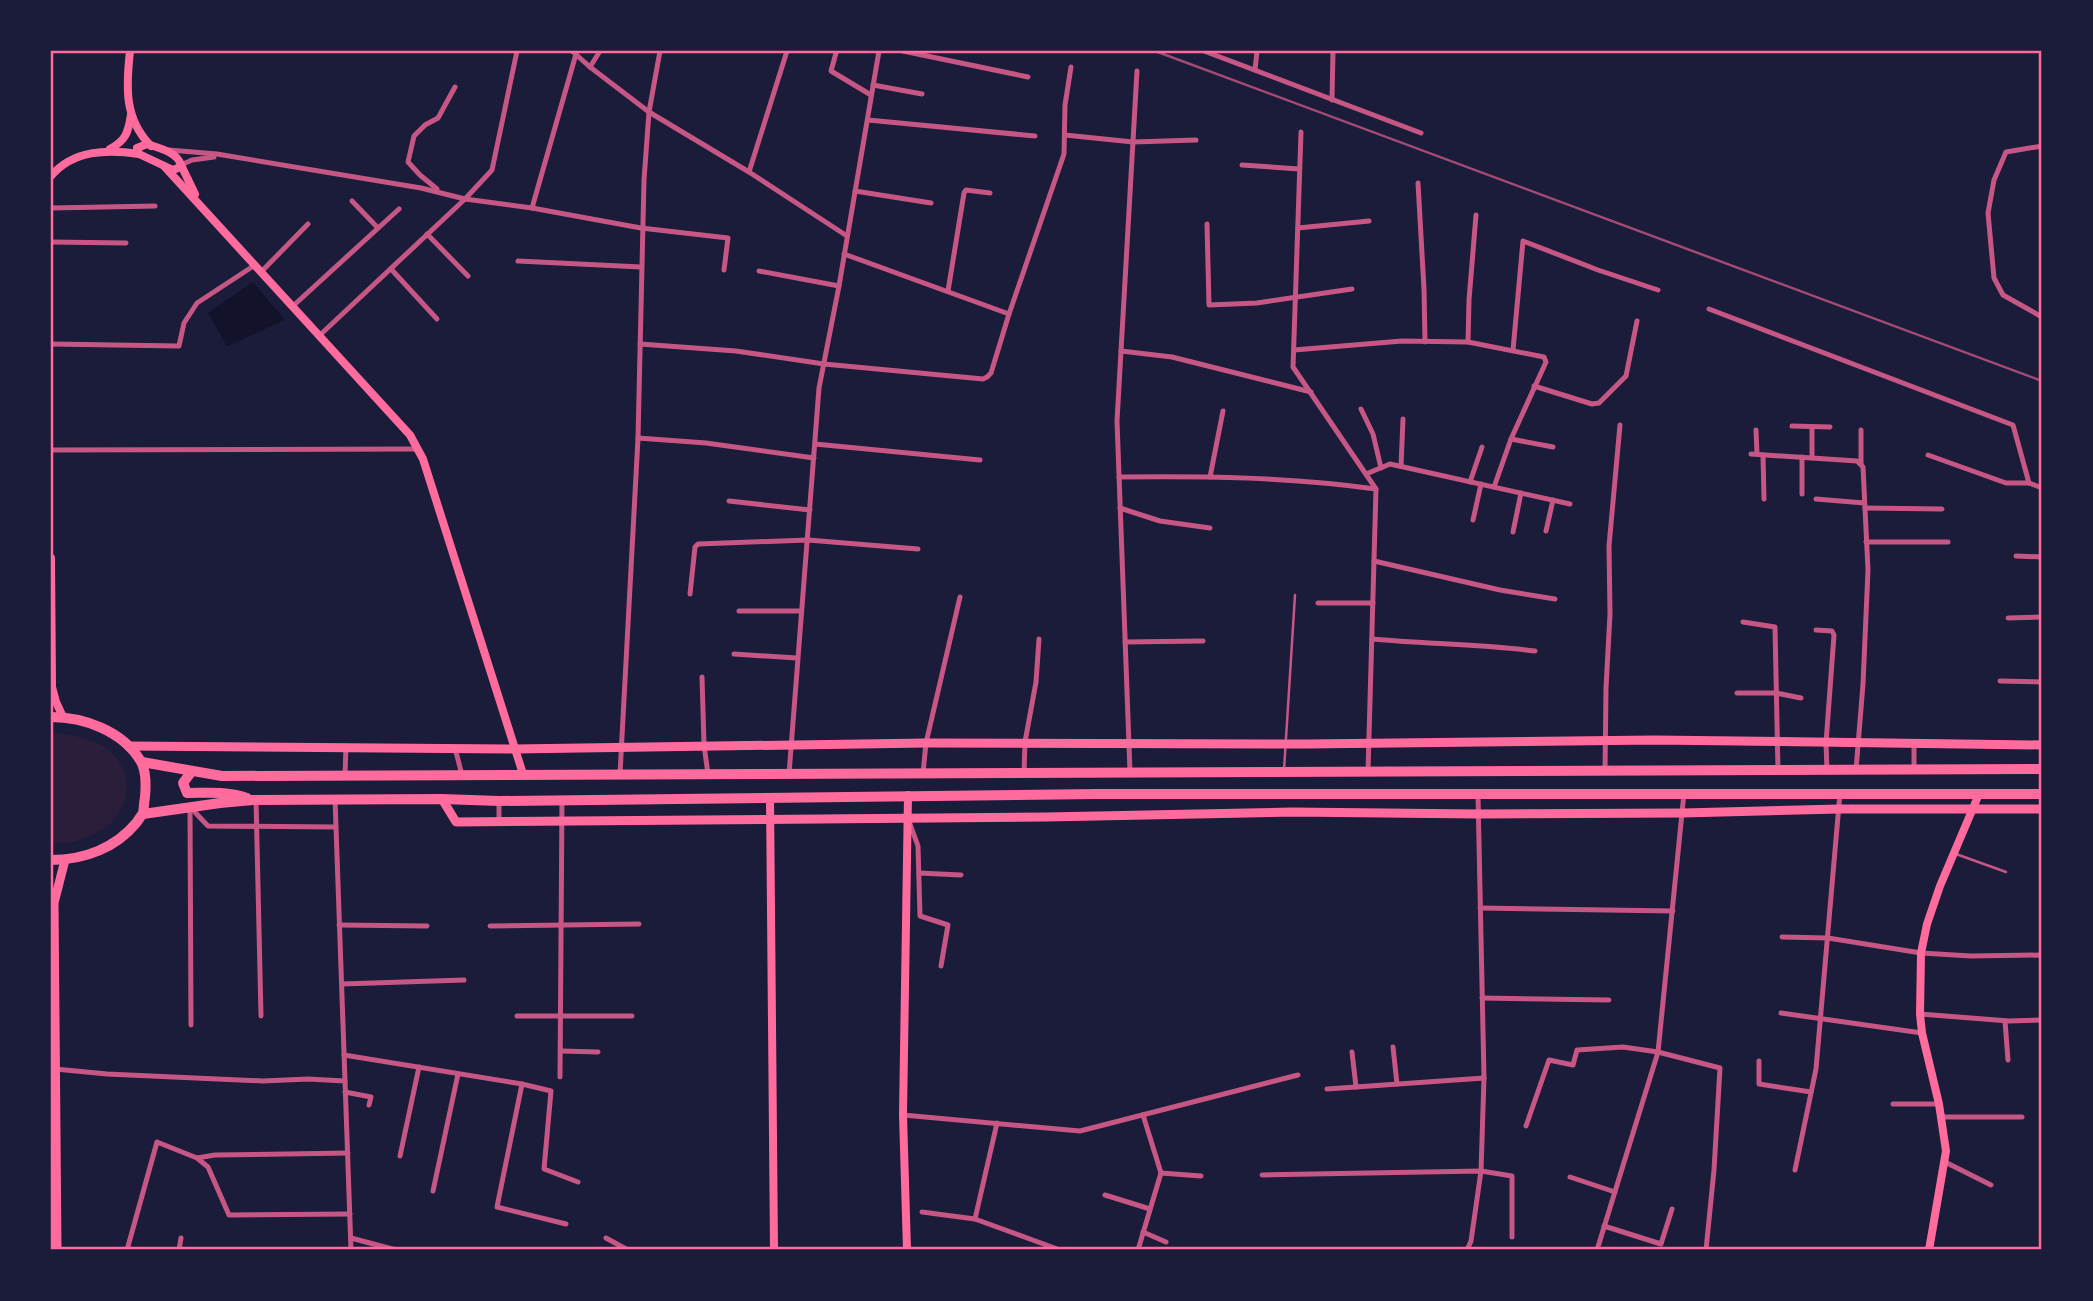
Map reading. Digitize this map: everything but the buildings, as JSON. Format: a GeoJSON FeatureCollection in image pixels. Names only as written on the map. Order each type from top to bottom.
{"type":"FeatureCollection","features":[{"type":"Feature","properties":{"kind":"highway"},"geometry":{"type":"LineString","coordinates":[[51,718],[63,717],[104,729],[125,741],[142,762],[146,788],[143,814],[126,835],[106,848],[65,860],[51,860]]}},
{"type":"Feature","properties":{"kind":"highway"},"geometry":{"type":"LineString","coordinates":[[142,762],[222,776],[2042,769]]}},
{"type":"Feature","properties":{"kind":"highway"},"geometry":{"type":"LineString","coordinates":[[192,771],[183,783],[187,793],[229,793],[255,800]]}},
{"type":"Feature","properties":{"kind":"highway"},"geometry":{"type":"LineString","coordinates":[[143,814],[255,800],[499,801],[908,795],[2042,794]]}},
{"type":"Feature","properties":{"kind":"main road"},"geometry":{"type":"LineString","coordinates":[[130,51],[129,106],[140,134],[151,146]]}},
{"type":"Feature","properties":{"kind":"main road"},"geometry":{"type":"LineString","coordinates":[[107,151],[120,144],[128,132],[131,113]]}},
{"type":"Feature","properties":{"kind":"main road"},"geometry":{"type":"LineString","coordinates":[[138,153],[140,145],[151,146],[177,157],[199,203]]}},
{"type":"Feature","properties":{"kind":"main road"},"geometry":{"type":"LineString","coordinates":[[51,176],[58,168],[76,157],[107,151],[138,153],[173,170],[181,165]]}},
{"type":"Feature","properties":{"kind":"main road"},"geometry":{"type":"LineString","coordinates":[[164,166],[410,435],[424,458],[523,774]]}},
{"type":"Feature","properties":{"kind":"main road"},"geometry":{"type":"LineString","coordinates":[[51,558],[52,687],[63,717]]}},
{"type":"Feature","properties":{"kind":"main road"},"geometry":{"type":"LineString","coordinates":[[128,746],[515,749],[1025,742],[1369,744],[1606,741],[2042,745]]}},
{"type":"Feature","properties":{"kind":"main road"},"geometry":{"type":"LineString","coordinates":[[1929,1250],[1946,1151],[1939,1104],[1922,1033],[1922,953],[1927,924],[1979,794]]}},
{"type":"Feature","properties":{"kind":"main road"},"geometry":{"type":"LineString","coordinates":[[907,1250],[903,1115],[908,795]]}},
{"type":"Feature","properties":{"kind":"main road"},"geometry":{"type":"LineString","coordinates":[[770,797],[774,1250]]}},
{"type":"Feature","properties":{"kind":"main road"},"geometry":{"type":"LineString","coordinates":[[442,799],[456,822],[1292,812],[1683,813],[2042,808]]}},
{"type":"Feature","properties":{"kind":"main road"},"geometry":{"type":"LineString","coordinates":[[57,1250],[54,903],[65,860]]}},
{"type":"Feature","properties":{"kind":"street"},"geometry":{"type":"LineString","coordinates":[[320,335],[465,199],[492,170],[517,51]]}},
{"type":"Feature","properties":{"kind":"street"},"geometry":{"type":"LineString","coordinates":[[590,67],[600,51]]}},
{"type":"Feature","properties":{"kind":"street"},"geometry":{"type":"LineString","coordinates":[[620,774],[638,438],[641,228],[649,112],[660,51]]}},
{"type":"Feature","properties":{"kind":"street"},"geometry":{"type":"LineString","coordinates":[[749,172],[787,51]]}},
{"type":"Feature","properties":{"kind":"street"},"geometry":{"type":"LineString","coordinates":[[789,774],[819,388],[879,51]]}},
{"type":"Feature","properties":{"kind":"street"},"geometry":{"type":"LineString","coordinates":[[903,51],[1028,77]]}},
{"type":"Feature","properties":{"kind":"street"},"geometry":{"type":"LineString","coordinates":[[1204,51],[1420,133]]}},
{"type":"Feature","properties":{"kind":"street"},"geometry":{"type":"LineString","coordinates":[[1255,70],[1257,51]]}},
{"type":"Feature","properties":{"kind":"street"},"geometry":{"type":"LineString","coordinates":[[1332,100],[1333,51]]}},
{"type":"Feature","properties":{"kind":"street"},"geometry":{"type":"LineString","coordinates":[[532,208],[574,52],[649,112],[749,172],[847,236]]}},
{"type":"Feature","properties":{"kind":"street"},"geometry":{"type":"LineString","coordinates":[[836,53],[831,71],[871,95]]}},
{"type":"Feature","properties":{"kind":"street"},"geometry":{"type":"LineString","coordinates":[[640,344],[736,351],[824,364],[983,379],[987,377],[991,373],[1064,154],[1065,105],[1071,67]]}},
{"type":"Feature","properties":{"kind":"street"},"geometry":{"type":"LineString","coordinates":[[1130,772],[1117,421],[1137,71]]}},
{"type":"Feature","properties":{"kind":"street"},"geometry":{"type":"LineString","coordinates":[[873,85],[922,94]]}},
{"type":"Feature","properties":{"kind":"street"},"geometry":{"type":"LineString","coordinates":[[440,191],[408,162],[414,136],[425,125],[438,118],[455,87]]}},
{"type":"Feature","properties":{"kind":"street"},"geometry":{"type":"LineString","coordinates":[[868,120],[1035,136]]}},
{"type":"Feature","properties":{"kind":"street"},"geometry":{"type":"LineString","coordinates":[[1301,132],[1293,367],[1376,489],[1368,772]]}},
{"type":"Feature","properties":{"kind":"street"},"geometry":{"type":"LineString","coordinates":[[1065,135],[1133,142],[1196,140]]}},
{"type":"Feature","properties":{"kind":"street"},"geometry":{"type":"LineString","coordinates":[[2042,146],[2006,152],[1994,180],[1988,213],[1994,278],[2003,295],[2042,317]]}},
{"type":"Feature","properties":{"kind":"street"},"geometry":{"type":"LineString","coordinates":[[162,149],[238,157],[440,191],[465,199],[641,228],[728,238],[724,270]]}},
{"type":"Feature","properties":{"kind":"street"},"geometry":{"type":"LineString","coordinates":[[181,165],[202,158],[238,157]]}},
{"type":"Feature","properties":{"kind":"street"},"geometry":{"type":"LineString","coordinates":[[1242,164],[1299,169]]}},
{"type":"Feature","properties":{"kind":"street"},"geometry":{"type":"LineString","coordinates":[[1418,183],[1425,342]]}},
{"type":"Feature","properties":{"kind":"street"},"geometry":{"type":"LineString","coordinates":[[947,291],[964,193],[967,190],[990,193]]}},
{"type":"Feature","properties":{"kind":"street"},"geometry":{"type":"LineString","coordinates":[[855,191],[931,203]]}},
{"type":"Feature","properties":{"kind":"street"},"geometry":{"type":"LineString","coordinates":[[352,201],[378,228]]}},
{"type":"Feature","properties":{"kind":"street"},"geometry":{"type":"LineString","coordinates":[[51,208],[155,206]]}},
{"type":"Feature","properties":{"kind":"street"},"geometry":{"type":"LineString","coordinates":[[293,306],[399,209]]}},
{"type":"Feature","properties":{"kind":"street"},"geometry":{"type":"LineString","coordinates":[[1468,342],[1476,215]]}},
{"type":"Feature","properties":{"kind":"street"},"geometry":{"type":"LineString","coordinates":[[1298,228],[1369,221]]}},
{"type":"Feature","properties":{"kind":"street"},"geometry":{"type":"LineString","coordinates":[[51,344],[179,346],[184,323],[197,303],[259,268],[308,224]]}},
{"type":"Feature","properties":{"kind":"street"},"geometry":{"type":"LineString","coordinates":[[1207,224],[1209,305],[1257,303],[1352,289]]}},
{"type":"Feature","properties":{"kind":"street"},"geometry":{"type":"LineString","coordinates":[[427,234],[468,276]]}},
{"type":"Feature","properties":{"kind":"street"},"geometry":{"type":"LineString","coordinates":[[1513,350],[1523,241],[1658,290]]}},
{"type":"Feature","properties":{"kind":"street"},"geometry":{"type":"LineString","coordinates":[[51,242],[125,243]]}},
{"type":"Feature","properties":{"kind":"street"},"geometry":{"type":"LineString","coordinates":[[844,254],[1009,314]]}},
{"type":"Feature","properties":{"kind":"street"},"geometry":{"type":"LineString","coordinates":[[518,261],[641,267]]}},
{"type":"Feature","properties":{"kind":"street"},"geometry":{"type":"LineString","coordinates":[[391,269],[437,319]]}},
{"type":"Feature","properties":{"kind":"street"},"geometry":{"type":"LineString","coordinates":[[759,271],[839,286]]}},
{"type":"Feature","properties":{"kind":"street"},"geometry":{"type":"LineString","coordinates":[[1709,309],[2013,425],[2029,483]]}},
{"type":"Feature","properties":{"kind":"street"},"geometry":{"type":"LineString","coordinates":[[1534,386],[1592,404],[1599,403],[1626,376],[1637,321]]}},
{"type":"Feature","properties":{"kind":"street"},"geometry":{"type":"LineString","coordinates":[[1294,350],[1402,341],[1468,342],[1544,357],[1546,362],[1511,439],[1494,487]]}},
{"type":"Feature","properties":{"kind":"street"},"geometry":{"type":"LineString","coordinates":[[1121,351],[1172,357],[1311,392]]}},
{"type":"Feature","properties":{"kind":"street"},"geometry":{"type":"LineString","coordinates":[[1361,409],[1373,434],[1381,468]]}},
{"type":"Feature","properties":{"kind":"street"},"geometry":{"type":"LineString","coordinates":[[1210,477],[1223,411]]}},
{"type":"Feature","properties":{"kind":"street"},"geometry":{"type":"LineString","coordinates":[[1401,467],[1403,419]]}},
{"type":"Feature","properties":{"kind":"street"},"geometry":{"type":"LineString","coordinates":[[1605,771],[1610,614],[1609,546],[1620,425]]}},
{"type":"Feature","properties":{"kind":"street"},"geometry":{"type":"LineString","coordinates":[[1792,426],[1830,427]]}},
{"type":"Feature","properties":{"kind":"street"},"geometry":{"type":"LineString","coordinates":[[1812,427],[1812,458]]}},
{"type":"Feature","properties":{"kind":"street"},"geometry":{"type":"LineString","coordinates":[[1756,430],[1764,499]]}},
{"type":"Feature","properties":{"kind":"street"},"geometry":{"type":"LineString","coordinates":[[1856,770],[1868,570],[1861,430]]}},
{"type":"Feature","properties":{"kind":"street"},"geometry":{"type":"LineString","coordinates":[[638,438],[728,446],[814,458]]}},
{"type":"Feature","properties":{"kind":"street"},"geometry":{"type":"LineString","coordinates":[[1511,439],[1553,447]]}},
{"type":"Feature","properties":{"kind":"street"},"geometry":{"type":"LineString","coordinates":[[814,444],[980,460]]}},
{"type":"Feature","properties":{"kind":"street"},"geometry":{"type":"LineString","coordinates":[[1470,482],[1482,447]]}},
{"type":"Feature","properties":{"kind":"street"},"geometry":{"type":"LineString","coordinates":[[51,450],[418,449]]}},
{"type":"Feature","properties":{"kind":"street"},"geometry":{"type":"LineString","coordinates":[[1757,454],[1857,461],[1861,464]]}},
{"type":"Feature","properties":{"kind":"street"},"geometry":{"type":"LineString","coordinates":[[1928,454],[2006,483],[2029,483],[2042,488]]}},
{"type":"Feature","properties":{"kind":"street"},"geometry":{"type":"LineString","coordinates":[[1802,457],[1802,494]]}},
{"type":"Feature","properties":{"kind":"street"},"geometry":{"type":"LineString","coordinates":[[1366,474],[1390,464],[1570,504]]}},
{"type":"Feature","properties":{"kind":"street"},"geometry":{"type":"LineString","coordinates":[[1119,477],[1210,477],[1376,489]]}},
{"type":"Feature","properties":{"kind":"street"},"geometry":{"type":"LineString","coordinates":[[1473,520],[1481,484]]}},
{"type":"Feature","properties":{"kind":"street"},"geometry":{"type":"LineString","coordinates":[[1513,531],[1521,493]]}},
{"type":"Feature","properties":{"kind":"street"},"geometry":{"type":"LineString","coordinates":[[1816,499],[1865,506],[1942,509]]}},
{"type":"Feature","properties":{"kind":"street"},"geometry":{"type":"LineString","coordinates":[[1546,531],[1553,500]]}},
{"type":"Feature","properties":{"kind":"street"},"geometry":{"type":"LineString","coordinates":[[729,501],[810,509]]}},
{"type":"Feature","properties":{"kind":"street"},"geometry":{"type":"LineString","coordinates":[[1120,508],[1160,521],[1210,528]]}},
{"type":"Feature","properties":{"kind":"street"},"geometry":{"type":"LineString","coordinates":[[690,594],[697,545],[808,540],[918,550]]}},
{"type":"Feature","properties":{"kind":"street"},"geometry":{"type":"LineString","coordinates":[[1866,542],[1948,542]]}},
{"type":"Feature","properties":{"kind":"street"},"geometry":{"type":"LineString","coordinates":[[2016,556],[2042,557]]}},
{"type":"Feature","properties":{"kind":"street"},"geometry":{"type":"LineString","coordinates":[[1374,561],[1500,590],[1555,599]]}},
{"type":"Feature","properties":{"kind":"street"},"geometry":{"type":"LineString","coordinates":[[923,773],[926,743],[960,597]]}},
{"type":"Feature","properties":{"kind":"street"},"geometry":{"type":"LineString","coordinates":[[1318,603],[1373,603]]}},
{"type":"Feature","properties":{"kind":"street"},"geometry":{"type":"LineString","coordinates":[[739,611],[801,611]]}},
{"type":"Feature","properties":{"kind":"street"},"geometry":{"type":"LineString","coordinates":[[2008,618],[2042,617]]}},
{"type":"Feature","properties":{"kind":"street"},"geometry":{"type":"LineString","coordinates":[[1742,622],[1775,627],[1778,770]]}},
{"type":"Feature","properties":{"kind":"street"},"geometry":{"type":"LineString","coordinates":[[1816,630],[1832,631],[1834,635],[1826,743],[1828,770]]}},
{"type":"Feature","properties":{"kind":"street"},"geometry":{"type":"LineString","coordinates":[[1024,773],[1025,742],[1036,682],[1039,639]]}},
{"type":"Feature","properties":{"kind":"street"},"geometry":{"type":"LineString","coordinates":[[1372,639],[1497,646],[1535,651]]}},
{"type":"Feature","properties":{"kind":"street"},"geometry":{"type":"LineString","coordinates":[[1125,642],[1203,641]]}},
{"type":"Feature","properties":{"kind":"street"},"geometry":{"type":"LineString","coordinates":[[734,654],[797,658]]}},
{"type":"Feature","properties":{"kind":"street"},"geometry":{"type":"LineString","coordinates":[[702,677],[704,745],[708,774]]}},
{"type":"Feature","properties":{"kind":"street"},"geometry":{"type":"LineString","coordinates":[[2000,681],[2042,682]]}},
{"type":"Feature","properties":{"kind":"street"},"geometry":{"type":"LineString","coordinates":[[1737,693],[1776,693],[1801,698]]}},
{"type":"Feature","properties":{"kind":"street"},"geometry":{"type":"LineString","coordinates":[[1914,744],[1914,770]]}},
{"type":"Feature","properties":{"kind":"street"},"geometry":{"type":"LineString","coordinates":[[345,775],[346,746]]}},
{"type":"Feature","properties":{"kind":"street"},"geometry":{"type":"LineString","coordinates":[[456,748],[462,775]]}},
{"type":"Feature","properties":{"kind":"street"},"geometry":{"type":"LineString","coordinates":[[1597,1250],[1658,1052],[1684,793]]}},
{"type":"Feature","properties":{"kind":"street"},"geometry":{"type":"LineString","coordinates":[[1795,1170],[1816,1069],[1840,793]]}},
{"type":"Feature","properties":{"kind":"street"},"geometry":{"type":"LineString","coordinates":[[1467,1250],[1471,1241],[1481,1171],[1484,1078],[1478,795]]}},
{"type":"Feature","properties":{"kind":"street"},"geometry":{"type":"LineString","coordinates":[[560,1077],[562,799]]}},
{"type":"Feature","properties":{"kind":"street"},"geometry":{"type":"LineString","coordinates":[[255,800],[261,1016]]}},
{"type":"Feature","properties":{"kind":"street"},"geometry":{"type":"LineString","coordinates":[[335,800],[351,1250]]}},
{"type":"Feature","properties":{"kind":"street"},"geometry":{"type":"LineString","coordinates":[[499,801],[499,821]]}},
{"type":"Feature","properties":{"kind":"street"},"geometry":{"type":"LineString","coordinates":[[190,807],[208,826],[336,827]]}},
{"type":"Feature","properties":{"kind":"street"},"geometry":{"type":"LineString","coordinates":[[190,807],[191,1025]]}},
{"type":"Feature","properties":{"kind":"street"},"geometry":{"type":"LineString","coordinates":[[908,818],[918,846],[920,916],[948,925],[941,966]]}},
{"type":"Feature","properties":{"kind":"street"},"geometry":{"type":"LineString","coordinates":[[919,873],[961,875]]}},
{"type":"Feature","properties":{"kind":"street"},"geometry":{"type":"LineString","coordinates":[[1480,908],[1674,911]]}},
{"type":"Feature","properties":{"kind":"street"},"geometry":{"type":"LineString","coordinates":[[490,926],[639,924]]}},
{"type":"Feature","properties":{"kind":"street"},"geometry":{"type":"LineString","coordinates":[[339,925],[427,926]]}},
{"type":"Feature","properties":{"kind":"street"},"geometry":{"type":"LineString","coordinates":[[1782,937],[1828,938],[1922,953],[1971,956],[2042,955]]}},
{"type":"Feature","properties":{"kind":"street"},"geometry":{"type":"LineString","coordinates":[[342,984],[464,980]]}},
{"type":"Feature","properties":{"kind":"street"},"geometry":{"type":"LineString","coordinates":[[1482,998],[1609,1000]]}},
{"type":"Feature","properties":{"kind":"street"},"geometry":{"type":"LineString","coordinates":[[1781,1013],[1922,1033]]}},
{"type":"Feature","properties":{"kind":"street"},"geometry":{"type":"LineString","coordinates":[[1920,1014],[2005,1021],[2042,1020]]}},
{"type":"Feature","properties":{"kind":"street"},"geometry":{"type":"LineString","coordinates":[[517,1016],[632,1016]]}},
{"type":"Feature","properties":{"kind":"street"},"geometry":{"type":"LineString","coordinates":[[2005,1021],[2008,1060]]}},
{"type":"Feature","properties":{"kind":"street"},"geometry":{"type":"LineString","coordinates":[[1393,1047],[1397,1084]]}},
{"type":"Feature","properties":{"kind":"street"},"geometry":{"type":"LineString","coordinates":[[1526,1126],[1549,1060],[1573,1065],[1577,1050],[1623,1047],[1658,1052],[1720,1068],[1706,1250]]}},
{"type":"Feature","properties":{"kind":"street"},"geometry":{"type":"LineString","coordinates":[[561,1051],[598,1052]]}},
{"type":"Feature","properties":{"kind":"street"},"geometry":{"type":"LineString","coordinates":[[1352,1052],[1356,1087]]}},
{"type":"Feature","properties":{"kind":"street"},"geometry":{"type":"LineString","coordinates":[[344,1055],[551,1091],[544,1169],[579,1182]]}},
{"type":"Feature","properties":{"kind":"street"},"geometry":{"type":"LineString","coordinates":[[1759,1061],[1759,1084],[1811,1092]]}},
{"type":"Feature","properties":{"kind":"street"},"geometry":{"type":"LineString","coordinates":[[400,1156],[419,1068]]}},
{"type":"Feature","properties":{"kind":"street"},"geometry":{"type":"LineString","coordinates":[[55,1069],[263,1081],[345,1081]]}},
{"type":"Feature","properties":{"kind":"street"},"geometry":{"type":"LineString","coordinates":[[433,1191],[458,1074]]}},
{"type":"Feature","properties":{"kind":"street"},"geometry":{"type":"LineString","coordinates":[[903,1115],[1080,1131],[1298,1075]]}},
{"type":"Feature","properties":{"kind":"street"},"geometry":{"type":"LineString","coordinates":[[1327,1089],[1484,1078]]}},
{"type":"Feature","properties":{"kind":"street"},"geometry":{"type":"LineString","coordinates":[[522,1084],[497,1207],[566,1224]]}},
{"type":"Feature","properties":{"kind":"street"},"geometry":{"type":"LineString","coordinates":[[345,1092],[371,1097],[369,1105]]}},
{"type":"Feature","properties":{"kind":"street"},"geometry":{"type":"LineString","coordinates":[[1893,1104],[1939,1104]]}},
{"type":"Feature","properties":{"kind":"street"},"geometry":{"type":"LineString","coordinates":[[1138,1250],[1161,1173],[1143,1115]]}},
{"type":"Feature","properties":{"kind":"street"},"geometry":{"type":"LineString","coordinates":[[1941,1117],[2022,1117]]}},
{"type":"Feature","properties":{"kind":"street"},"geometry":{"type":"LineString","coordinates":[[975,1219],[996,1124]]}},
{"type":"Feature","properties":{"kind":"street"},"geometry":{"type":"LineString","coordinates":[[127,1250],[157,1142],[197,1158],[208,1167],[229,1215],[350,1214]]}},
{"type":"Feature","properties":{"kind":"street"},"geometry":{"type":"LineString","coordinates":[[197,1158],[215,1155],[348,1153]]}},
{"type":"Feature","properties":{"kind":"street"},"geometry":{"type":"LineString","coordinates":[[1945,1162],[1991,1185]]}},
{"type":"Feature","properties":{"kind":"street"},"geometry":{"type":"LineString","coordinates":[[1262,1175],[1481,1171],[1512,1176],[1512,1237]]}},
{"type":"Feature","properties":{"kind":"street"},"geometry":{"type":"LineString","coordinates":[[1161,1173],[1201,1176]]}},
{"type":"Feature","properties":{"kind":"street"},"geometry":{"type":"LineString","coordinates":[[1570,1177],[1615,1192]]}},
{"type":"Feature","properties":{"kind":"street"},"geometry":{"type":"LineString","coordinates":[[1105,1195],[1150,1209]]}},
{"type":"Feature","properties":{"kind":"street"},"geometry":{"type":"LineString","coordinates":[[1604,1226],[1661,1244],[1672,1209]]}},
{"type":"Feature","properties":{"kind":"street"},"geometry":{"type":"LineString","coordinates":[[922,1212],[975,1219],[1060,1250]]}},
{"type":"Feature","properties":{"kind":"street"},"geometry":{"type":"LineString","coordinates":[[1143,1232],[1166,1242]]}},
{"type":"Feature","properties":{"kind":"street"},"geometry":{"type":"LineString","coordinates":[[178,1250],[181,1238]]}},
{"type":"Feature","properties":{"kind":"street"},"geometry":{"type":"LineString","coordinates":[[351,1238],[396,1250]]}},
{"type":"Feature","properties":{"kind":"street"},"geometry":{"type":"LineString","coordinates":[[606,1238],[628,1250]]}},
{"type":"Feature","properties":{"kind":"street"},"geometry":{"type":"LineString","coordinates":[[57,1250],[66,1250]]}},
{"type":"Feature","properties":{"kind":"lane"},"geometry":{"type":"LineString","coordinates":[[1284,772],[1295,595]]}},
{"type":"Feature","properties":{"kind":"lane"},"geometry":{"type":"LineString","coordinates":[[1954,853],[2006,872]]}},
{"type":"Feature","properties":{"kind":"shaded area"},"geometry":{"type":"Polygon","coordinates":[[[253,282],[285,320],[227,346],[208,313],[253,282]]]}},
{"type":"Feature","properties":{"kind":"shaded area"},"geometry":{"type":"Polygon","coordinates":[[[51,732],[82,738],[105,747],[118,760],[126,778],[126,797],[118,815],[104,829],[71,843],[51,844],[51,732]]]}},
{"type":"Feature","properties":{"kind":"railway"},"geometry":{"type":"LineString","coordinates":[[1155,51],[2042,381]]}}]}
